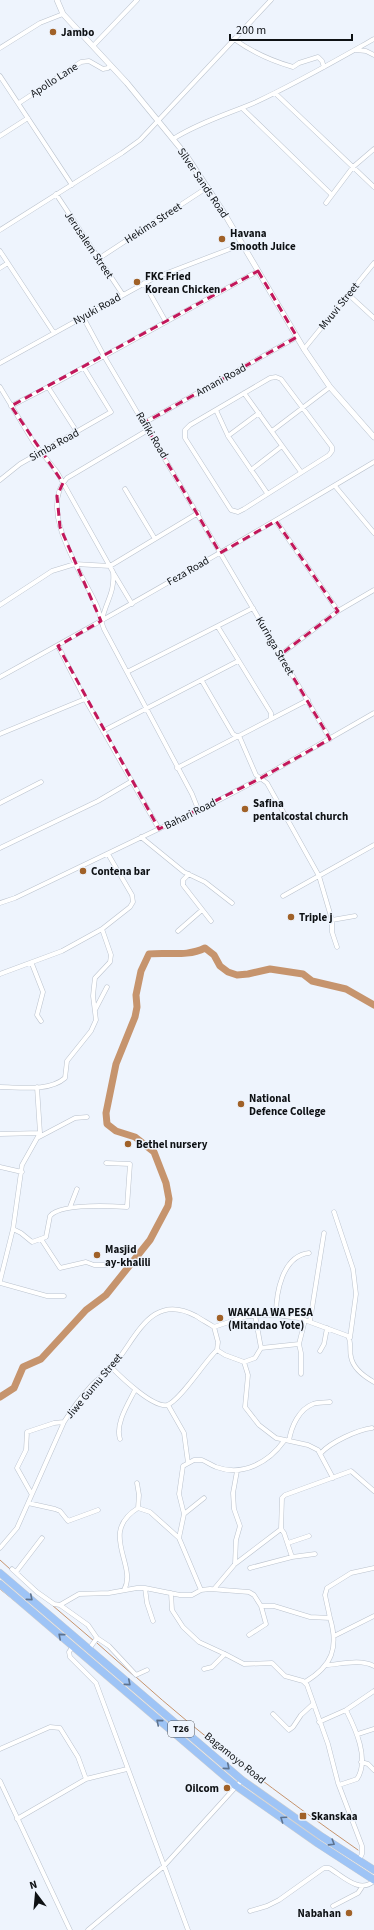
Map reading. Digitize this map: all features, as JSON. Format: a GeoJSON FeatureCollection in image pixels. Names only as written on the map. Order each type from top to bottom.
{"type":"FeatureCollection","features":[{"type":"Feature","properties":{"kind":"highway","name":"Bagamoyo Road"},"geometry":{"type":"LineString","coordinates":[[0,1573],[242,1780],[321,1836],[374,1870]]}},
{"type":"Feature","properties":{"kind":"highway","name":"Bagamoyo Road"},"geometry":{"type":"LineString","coordinates":[[0,1584],[236,1786],[374,1881]]}},
{"type":"Feature","properties":{"kind":"street","name":"Silver Sands Road"},"geometry":{"type":"LineString","coordinates":[[57,0],[64,14],[94,45],[158,121],[208,187],[304,349],[330,387],[374,437]]}},
{"type":"Feature","properties":{"kind":"street"},"geometry":{"type":"LineString","coordinates":[[94,45],[137,0]]}},
{"type":"Feature","properties":{"kind":"street"},"geometry":{"type":"LineString","coordinates":[[0,230],[122,153],[140,140],[271,0]]}},
{"type":"Feature","properties":{"kind":"street"},"geometry":{"type":"LineString","coordinates":[[0,48],[40,23],[64,14]]}},
{"type":"Feature","properties":{"kind":"street"},"geometry":{"type":"LineString","coordinates":[[234,39],[262,57],[281,64],[293,67],[299,63],[318,58],[322,61],[324,67]]}},
{"type":"Feature","properties":{"kind":"street"},"geometry":{"type":"LineString","coordinates":[[172,140],[188,130],[275,93],[374,39]]}},
{"type":"Feature","properties":{"kind":"street"},"geometry":{"type":"LineString","coordinates":[[354,50],[366,51],[374,55]]}},
{"type":"Feature","properties":{"kind":"street","name":"Apollo Lane"},"geometry":{"type":"LineString","coordinates":[[19,103],[81,62],[90,61],[103,69],[108,68],[110,64]]}},
{"type":"Feature","properties":{"kind":"street"},"geometry":{"type":"LineString","coordinates":[[0,76],[72,185]]}},
{"type":"Feature","properties":{"kind":"street"},"geometry":{"type":"LineString","coordinates":[[275,93],[374,187]]}},
{"type":"Feature","properties":{"kind":"street"},"geometry":{"type":"LineString","coordinates":[[242,108],[332,195]]}},
{"type":"Feature","properties":{"kind":"street"},"geometry":{"type":"LineString","coordinates":[[0,136],[28,118]]}},
{"type":"Feature","properties":{"kind":"street"},"geometry":{"type":"LineString","coordinates":[[326,203],[353,167],[374,149]]}},
{"type":"Feature","properties":{"kind":"street","name":"Hekima Street"},"geometry":{"type":"LineString","coordinates":[[98,259],[208,187]]}},
{"type":"Feature","properties":{"kind":"street","name":"Jerusalem Street"},"geometry":{"type":"LineString","coordinates":[[56,194],[123,295]]}},
{"type":"Feature","properties":{"kind":"street","name":"Nyuki Road"},"geometry":{"type":"LineString","coordinates":[[0,363],[144,283],[243,244]]}},
{"type":"Feature","properties":{"kind":"street"},"geometry":{"type":"LineString","coordinates":[[0,251],[54,333]]}},
{"type":"Feature","properties":{"kind":"street"},"geometry":{"type":"LineString","coordinates":[[0,268],[8,263]]}},
{"type":"Feature","properties":{"kind":"street","name":"Mvuvi Street"},"geometry":{"type":"LineString","coordinates":[[304,349],[374,263]]}},
{"type":"Feature","properties":{"kind":"street"},"geometry":{"type":"LineString","coordinates":[[11,406],[84,368],[258,271]]}},
{"type":"Feature","properties":{"kind":"street"},"geometry":{"type":"LineString","coordinates":[[144,283],[166,322]]}},
{"type":"Feature","properties":{"kind":"street"},"geometry":{"type":"LineString","coordinates":[[348,295],[374,318]]}},
{"type":"Feature","properties":{"kind":"street","name":"Rafiki Road"},"geometry":{"type":"LineString","coordinates":[[83,317],[104,356],[198,513],[220,553]]}},
{"type":"Feature","properties":{"kind":"street","name":"Amani Road"},"geometry":{"type":"LineString","coordinates":[[144,423],[297,337]]}},
{"type":"Feature","properties":{"kind":"street","name":"Simba Road"},"geometry":{"type":"LineString","coordinates":[[0,480],[20,464],[111,412],[84,368]]}},
{"type":"Feature","properties":{"kind":"street"},"geometry":{"type":"LineString","coordinates":[[276,377],[280,379],[303,407],[332,449],[329,455],[267,493],[241,511],[231,510],[185,438],[185,430],[190,425],[270,378],[276,377]]}},
{"type":"Feature","properties":{"kind":"street"},"geometry":{"type":"LineString","coordinates":[[0,387],[34,443],[63,482],[132,604]]}},
{"type":"Feature","properties":{"kind":"street"},"geometry":{"type":"LineString","coordinates":[[48,387],[77,432]]}},
{"type":"Feature","properties":{"kind":"street"},"geometry":{"type":"LineString","coordinates":[[272,431],[330,387]]}},
{"type":"Feature","properties":{"kind":"street"},"geometry":{"type":"LineString","coordinates":[[244,393],[301,472]]}},
{"type":"Feature","properties":{"kind":"street"},"geometry":{"type":"LineString","coordinates":[[216,410],[228,436],[267,493]]}},
{"type":"Feature","properties":{"kind":"street"},"geometry":{"type":"LineString","coordinates":[[228,436],[259,413]]}},
{"type":"Feature","properties":{"kind":"street"},"geometry":{"type":"LineString","coordinates":[[148,430],[67,478],[63,482],[57,496],[56,510],[60,527],[75,564],[97,607],[104,629],[198,809]]}},
{"type":"Feature","properties":{"kind":"street"},"geometry":{"type":"LineString","coordinates":[[250,470],[282,446]]}},
{"type":"Feature","properties":{"kind":"street","name":"Feza Road"},"geometry":{"type":"LineString","coordinates":[[0,677],[132,604],[276,521],[374,462]]}},
{"type":"Feature","properties":{"kind":"street"},"geometry":{"type":"LineString","coordinates":[[335,486],[374,533]]}},
{"type":"Feature","properties":{"kind":"street"},"geometry":{"type":"LineString","coordinates":[[125,490],[155,539]]}},
{"type":"Feature","properties":{"kind":"street"},"geometry":{"type":"LineString","coordinates":[[0,605],[52,571],[75,564],[110,566],[198,513]]}},
{"type":"Feature","properties":{"kind":"street"},"geometry":{"type":"LineString","coordinates":[[276,521],[338,611]]}},
{"type":"Feature","properties":{"kind":"street","name":"Kuringa Street"},"geometry":{"type":"LineString","coordinates":[[220,553],[330,739]]}},
{"type":"Feature","properties":{"kind":"street"},"geometry":{"type":"LineString","coordinates":[[101,621],[109,601],[114,582],[113,572]]}},
{"type":"Feature","properties":{"kind":"street"},"geometry":{"type":"LineString","coordinates":[[280,655],[338,611],[374,590]]}},
{"type":"Feature","properties":{"kind":"street"},"geometry":{"type":"LineString","coordinates":[[127,672],[253,608]]}},
{"type":"Feature","properties":{"kind":"street"},"geometry":{"type":"LineString","coordinates":[[218,627],[271,713],[271,718]]}},
{"type":"Feature","properties":{"kind":"street"},"geometry":{"type":"LineString","coordinates":[[58,646],[85,699],[159,829]]}},
{"type":"Feature","properties":{"kind":"street"},"geometry":{"type":"LineString","coordinates":[[103,731],[238,661]]}},
{"type":"Feature","properties":{"kind":"street"},"geometry":{"type":"LineString","coordinates":[[202,681],[233,734],[240,738],[256,776],[261,778],[266,783],[319,876],[332,920],[332,932],[337,947]]}},
{"type":"Feature","properties":{"kind":"street"},"geometry":{"type":"LineString","coordinates":[[0,734],[85,699]]}},
{"type":"Feature","properties":{"kind":"street"},"geometry":{"type":"LineString","coordinates":[[177,768],[236,736],[308,700]]}},
{"type":"Feature","properties":{"kind":"street","name":"Bahari Road"},"geometry":{"type":"LineString","coordinates":[[0,903],[15,898],[108,854],[261,778],[374,713]]}},
{"type":"Feature","properties":{"kind":"street"},"geometry":{"type":"LineString","coordinates":[[0,848],[98,801],[132,781]]}},
{"type":"Feature","properties":{"kind":"street"},"geometry":{"type":"LineString","coordinates":[[0,802],[41,782]]}},
{"type":"Feature","properties":{"kind":"street"},"geometry":{"type":"LineString","coordinates":[[141,837],[189,874],[205,882],[232,903]]}},
{"type":"Feature","properties":{"kind":"street"},"geometry":{"type":"LineString","coordinates":[[283,896],[374,845]]}},
{"type":"Feature","properties":{"kind":"street"},"geometry":{"type":"LineString","coordinates":[[0,974],[32,964],[62,951],[102,929],[130,907],[133,902],[132,895],[108,854]]}},
{"type":"Feature","properties":{"kind":"street"},"geometry":{"type":"LineString","coordinates":[[189,874],[183,880],[183,884],[211,921]]}},
{"type":"Feature","properties":{"kind":"street"},"geometry":{"type":"LineString","coordinates":[[178,931],[202,910]]}},
{"type":"Feature","properties":{"kind":"street"},"geometry":{"type":"LineString","coordinates":[[332,920],[355,916]]}},
{"type":"Feature","properties":{"kind":"street"},"geometry":{"type":"LineString","coordinates":[[0,1087],[37,1087],[57,1083],[65,1078],[67,1061],[91,1032],[96,1020],[93,996],[96,978],[110,962],[111,955],[102,929]]}},
{"type":"Feature","properties":{"kind":"street"},"geometry":{"type":"LineString","coordinates":[[32,964],[43,992],[37,1015],[40,1021]]}},
{"type":"Feature","properties":{"kind":"street"},"geometry":{"type":"LineString","coordinates":[[95,1011],[107,988]]}},
{"type":"Feature","properties":{"kind":"street"},"geometry":{"type":"LineString","coordinates":[[37,1087],[39,1135],[24,1159],[14,1230],[0,1282],[47,1296],[64,1296]]}},
{"type":"Feature","properties":{"kind":"street"},"geometry":{"type":"LineString","coordinates":[[0,1134],[39,1135],[75,1118],[87,1117]]}},
{"type":"Feature","properties":{"kind":"street"},"geometry":{"type":"LineString","coordinates":[[14,1230],[22,1233],[32,1242],[45,1238],[48,1233],[49,1220],[53,1213],[70,1207],[127,1207],[130,1164],[106,1163]]}},
{"type":"Feature","properties":{"kind":"street"},"geometry":{"type":"LineString","coordinates":[[0,1167],[22,1172]]}},
{"type":"Feature","properties":{"kind":"street"},"geometry":{"type":"LineString","coordinates":[[70,1207],[77,1189]]}},
{"type":"Feature","properties":{"kind":"street"},"geometry":{"type":"LineString","coordinates":[[334,1212],[353,1269],[356,1294],[350,1339],[350,1356],[352,1362],[367,1379],[374,1382]]}},
{"type":"Feature","properties":{"kind":"street"},"geometry":{"type":"LineString","coordinates":[[310,1321],[324,1233]]}},
{"type":"Feature","properties":{"kind":"street"},"geometry":{"type":"LineString","coordinates":[[41,1239],[60,1268],[86,1262],[94,1265],[107,1265]]}},
{"type":"Feature","properties":{"kind":"street"},"geometry":{"type":"LineString","coordinates":[[276,1315],[277,1291],[285,1273],[295,1257],[309,1253]]}},
{"type":"Feature","properties":{"kind":"street","name":"Jiwe Gumu Street"},"geometry":{"type":"LineString","coordinates":[[0,1548],[17,1528],[64,1422],[74,1406],[92,1385],[112,1368],[135,1334],[159,1312],[171,1308],[184,1310],[214,1327]]}},
{"type":"Feature","properties":{"kind":"street"},"geometry":{"type":"LineString","coordinates":[[112,1368],[135,1390],[162,1405],[168,1405],[179,1397],[207,1360],[217,1350],[218,1342],[214,1327],[255,1315],[276,1315],[310,1321],[345,1334],[350,1339]]}},
{"type":"Feature","properties":{"kind":"street"},"geometry":{"type":"LineString","coordinates":[[217,1350],[244,1362],[255,1358],[261,1348],[255,1315]]}},
{"type":"Feature","properties":{"kind":"street"},"geometry":{"type":"LineString","coordinates":[[301,1374],[301,1353],[299,1344],[305,1320]]}},
{"type":"Feature","properties":{"kind":"street"},"geometry":{"type":"LineString","coordinates":[[320,1351],[324,1344],[327,1328]]}},
{"type":"Feature","properties":{"kind":"street"},"geometry":{"type":"LineString","coordinates":[[261,1348],[299,1344]]}},
{"type":"Feature","properties":{"kind":"street"},"geometry":{"type":"LineString","coordinates":[[244,1362],[248,1375],[245,1402],[247,1411],[259,1426],[276,1438],[308,1445],[321,1453],[333,1478]]}},
{"type":"Feature","properties":{"kind":"street"},"geometry":{"type":"LineString","coordinates":[[120,1439],[118,1434],[121,1419],[135,1390]]}},
{"type":"Feature","properties":{"kind":"street"},"geometry":{"type":"LineString","coordinates":[[179,1538],[184,1514],[179,1487],[183,1466],[188,1463],[202,1460],[217,1468],[237,1471],[261,1463],[270,1458],[287,1441],[292,1425],[307,1408],[314,1404],[330,1402]]}},
{"type":"Feature","properties":{"kind":"street"},"geometry":{"type":"LineString","coordinates":[[168,1405],[184,1433],[188,1463]]}},
{"type":"Feature","properties":{"kind":"street"},"geometry":{"type":"LineString","coordinates":[[31,1494],[17,1468],[26,1450],[27,1432],[33,1429],[64,1422]]}},
{"type":"Feature","properties":{"kind":"street"},"geometry":{"type":"LineString","coordinates":[[321,1453],[326,1447],[357,1432],[372,1428]]}},
{"type":"Feature","properties":{"kind":"street"},"geometry":{"type":"LineString","coordinates":[[235,1564],[236,1540],[240,1526],[234,1510],[233,1492],[237,1471]]}},
{"type":"Feature","properties":{"kind":"street"},"geometry":{"type":"LineString","coordinates":[[292,1557],[288,1543],[281,1529],[282,1498],[285,1495],[351,1471],[374,1492]]}},
{"type":"Feature","properties":{"kind":"street"},"geometry":{"type":"LineString","coordinates":[[124,1590],[128,1583],[128,1577],[120,1550],[120,1535],[128,1516],[138,1508],[139,1495],[137,1483]]}},
{"type":"Feature","properties":{"kind":"street"},"geometry":{"type":"LineString","coordinates":[[184,1514],[204,1498]]}},
{"type":"Feature","properties":{"kind":"street"},"geometry":{"type":"LineString","coordinates":[[28,1503],[60,1511],[68,1521],[98,1510]]}},
{"type":"Feature","properties":{"kind":"street"},"geometry":{"type":"LineString","coordinates":[[138,1508],[150,1512],[179,1538],[202,1590]]}},
{"type":"Feature","properties":{"kind":"street"},"geometry":{"type":"LineString","coordinates":[[214,1589],[235,1564],[281,1529]]}},
{"type":"Feature","properties":{"kind":"street"},"geometry":{"type":"LineString","coordinates":[[288,1543],[309,1536]]}},
{"type":"Feature","properties":{"kind":"street"},"geometry":{"type":"LineString","coordinates":[[42,1538],[14,1570],[37,1592],[54,1604],[60,1605],[88,1625],[97,1638],[109,1646],[136,1675],[147,1670]]}},
{"type":"Feature","properties":{"kind":"street"},"geometry":{"type":"LineString","coordinates":[[250,1568],[292,1557],[314,1554]]}},
{"type":"Feature","properties":{"kind":"street"},"geometry":{"type":"LineString","coordinates":[[171,1593],[172,1610],[183,1627],[199,1642],[244,1664],[272,1663],[285,1676],[306,1682],[314,1677],[326,1665],[333,1650],[334,1636],[325,1595],[327,1588],[351,1573],[374,1568]]}},
{"type":"Feature","properties":{"kind":"street"},"geometry":{"type":"LineString","coordinates":[[145,1588],[147,1602],[153,1621]]}},
{"type":"Feature","properties":{"kind":"street"},"geometry":{"type":"LineString","coordinates":[[60,1605],[79,1594],[98,1594],[145,1588],[188,1595],[202,1590],[214,1589],[249,1592],[254,1595],[262,1606],[266,1624],[249,1635]]}},
{"type":"Feature","properties":{"kind":"street"},"geometry":{"type":"LineString","coordinates":[[262,1606],[274,1606],[310,1617],[330,1618]]}},
{"type":"Feature","properties":{"kind":"street"},"geometry":{"type":"LineString","coordinates":[[334,1636],[374,1616]]}},
{"type":"Feature","properties":{"kind":"street"},"geometry":{"type":"LineString","coordinates":[[89,1649],[97,1638]]}},
{"type":"Feature","properties":{"kind":"street"},"geometry":{"type":"LineString","coordinates":[[73,1646],[69,1652],[70,1657],[96,1683],[188,1930]]}},
{"type":"Feature","properties":{"kind":"street"},"geometry":{"type":"LineString","coordinates":[[204,1669],[212,1667],[225,1654]]}},
{"type":"Feature","properties":{"kind":"street"},"geometry":{"type":"LineString","coordinates":[[326,1665],[368,1663],[374,1666]]}},
{"type":"Feature","properties":{"kind":"street"},"geometry":{"type":"LineString","coordinates":[[306,1682],[328,1744],[339,1785],[362,1846],[362,1854],[359,1860]]}},
{"type":"Feature","properties":{"kind":"street"},"geometry":{"type":"LineString","coordinates":[[319,1722],[346,1710],[374,1691]]}},
{"type":"Feature","properties":{"kind":"street"},"geometry":{"type":"LineString","coordinates":[[273,1714],[289,1730],[294,1727],[301,1715],[314,1704]]}},
{"type":"Feature","properties":{"kind":"street"},"geometry":{"type":"LineString","coordinates":[[339,1785],[357,1779],[361,1762],[358,1734],[346,1710]]}},
{"type":"Feature","properties":{"kind":"street"},"geometry":{"type":"LineString","coordinates":[[0,1749],[50,1726],[57,1726],[60,1728],[78,1757],[86,1779]]}},
{"type":"Feature","properties":{"kind":"street"},"geometry":{"type":"LineString","coordinates":[[358,1734],[374,1729]]}},
{"type":"Feature","properties":{"kind":"street"},"geometry":{"type":"LineString","coordinates":[[361,1762],[368,1764],[374,1770]]}},
{"type":"Feature","properties":{"kind":"street"},"geometry":{"type":"LineString","coordinates":[[17,1819],[86,1779],[127,1769]]}},
{"type":"Feature","properties":{"kind":"street"},"geometry":{"type":"LineString","coordinates":[[88,1930],[164,1866],[242,1780]]}},
{"type":"Feature","properties":{"kind":"street"},"geometry":{"type":"LineString","coordinates":[[0,1782],[70,1930]]}},
{"type":"Feature","properties":{"kind":"street"},"geometry":{"type":"LineString","coordinates":[[250,1911],[267,1906],[279,1900],[324,1868],[329,1868],[354,1884],[362,1887],[368,1886],[374,1881]]}},
{"type":"Feature","properties":{"kind":"street"},"geometry":{"type":"LineString","coordinates":[[333,1906],[358,1893],[362,1887]]}},
{"type":"Feature","properties":{"kind":"highlighted area"},"geometry":{"type":"Polygon","coordinates":[[[258,271],[297,337],[144,423],[220,553],[276,521],[338,611],[280,655],[330,739],[261,778],[159,829],[58,646],[101,621],[60,527],[57,496],[63,483],[11,406],[258,271]]]}},
{"type":"Feature","properties":{"kind":"waterway"},"geometry":{"type":"LineString","coordinates":[[0,1397],[14,1388],[23,1367],[41,1359],[86,1310],[106,1295],[150,1240],[168,1206],[169,1199],[166,1183],[154,1152],[135,1137],[116,1131],[107,1124],[106,1113],[116,1064],[135,1017],[137,1007],[136,995],[141,971],[149,954],[184,953],[198,951],[205,948],[214,955],[220,966],[228,972],[237,975],[270,969],[303,974],[312,981],[346,989],[374,1005]]}},
{"type":"Feature","properties":{"kind":"waterway"},"geometry":{"type":"LineString","coordinates":[[0,1560],[10,1569]]}},
{"type":"Feature","properties":{"kind":"waterway"},"geometry":{"type":"LineString","coordinates":[[0,1589],[15,1601]]}},
{"type":"Feature","properties":{"kind":"waterway"},"geometry":{"type":"LineString","coordinates":[[52,1605],[94,1641]]}},
{"type":"Feature","properties":{"kind":"waterway"},"geometry":{"type":"LineString","coordinates":[[97,1643],[133,1675]]}},
{"type":"Feature","properties":{"kind":"waterway"},"geometry":{"type":"LineString","coordinates":[[136,1677],[189,1723],[244,1767],[358,1850]]}},
{"type":"Feature","properties":{"kind":"place","name":"Jambo"},"geometry":{"type":"Point","coordinates":[53,32]}},
{"type":"Feature","properties":{"kind":"place","name":"Havana Smooth Juice"},"geometry":{"type":"Point","coordinates":[222,239]}},
{"type":"Feature","properties":{"kind":"place","name":"FKC Fried Korean Chicken"},"geometry":{"type":"Point","coordinates":[137,282]}},
{"type":"Feature","properties":{"kind":"place","name":"Safina pentalcostal church"},"geometry":{"type":"Point","coordinates":[245,809]}},
{"type":"Feature","properties":{"kind":"place","name":"Contena bar"},"geometry":{"type":"Point","coordinates":[83,871]}},
{"type":"Feature","properties":{"kind":"place","name":"Triple j"},"geometry":{"type":"Point","coordinates":[291,917]}},
{"type":"Feature","properties":{"kind":"place","name":"National Defence College"},"geometry":{"type":"Point","coordinates":[241,1104]}},
{"type":"Feature","properties":{"kind":"place","name":"Bethel nursery"},"geometry":{"type":"Point","coordinates":[128,1144]}},
{"type":"Feature","properties":{"kind":"place","name":"Masjid ay-khalili"},"geometry":{"type":"Point","coordinates":[97,1255]}},
{"type":"Feature","properties":{"kind":"place","name":"WAKALA WA PESA (Mitandao Yote)"},"geometry":{"type":"Point","coordinates":[220,1318]}},
{"type":"Feature","properties":{"kind":"place","name":"Oilcom"},"geometry":{"type":"Point","coordinates":[227,1788]}},
{"type":"Feature","properties":{"kind":"place","name":"Skanskaa"},"geometry":{"type":"Point","coordinates":[303,1816]}},
{"type":"Feature","properties":{"kind":"place","name":"Nabahan"},"geometry":{"type":"Point","coordinates":[349,1913]}}]}
